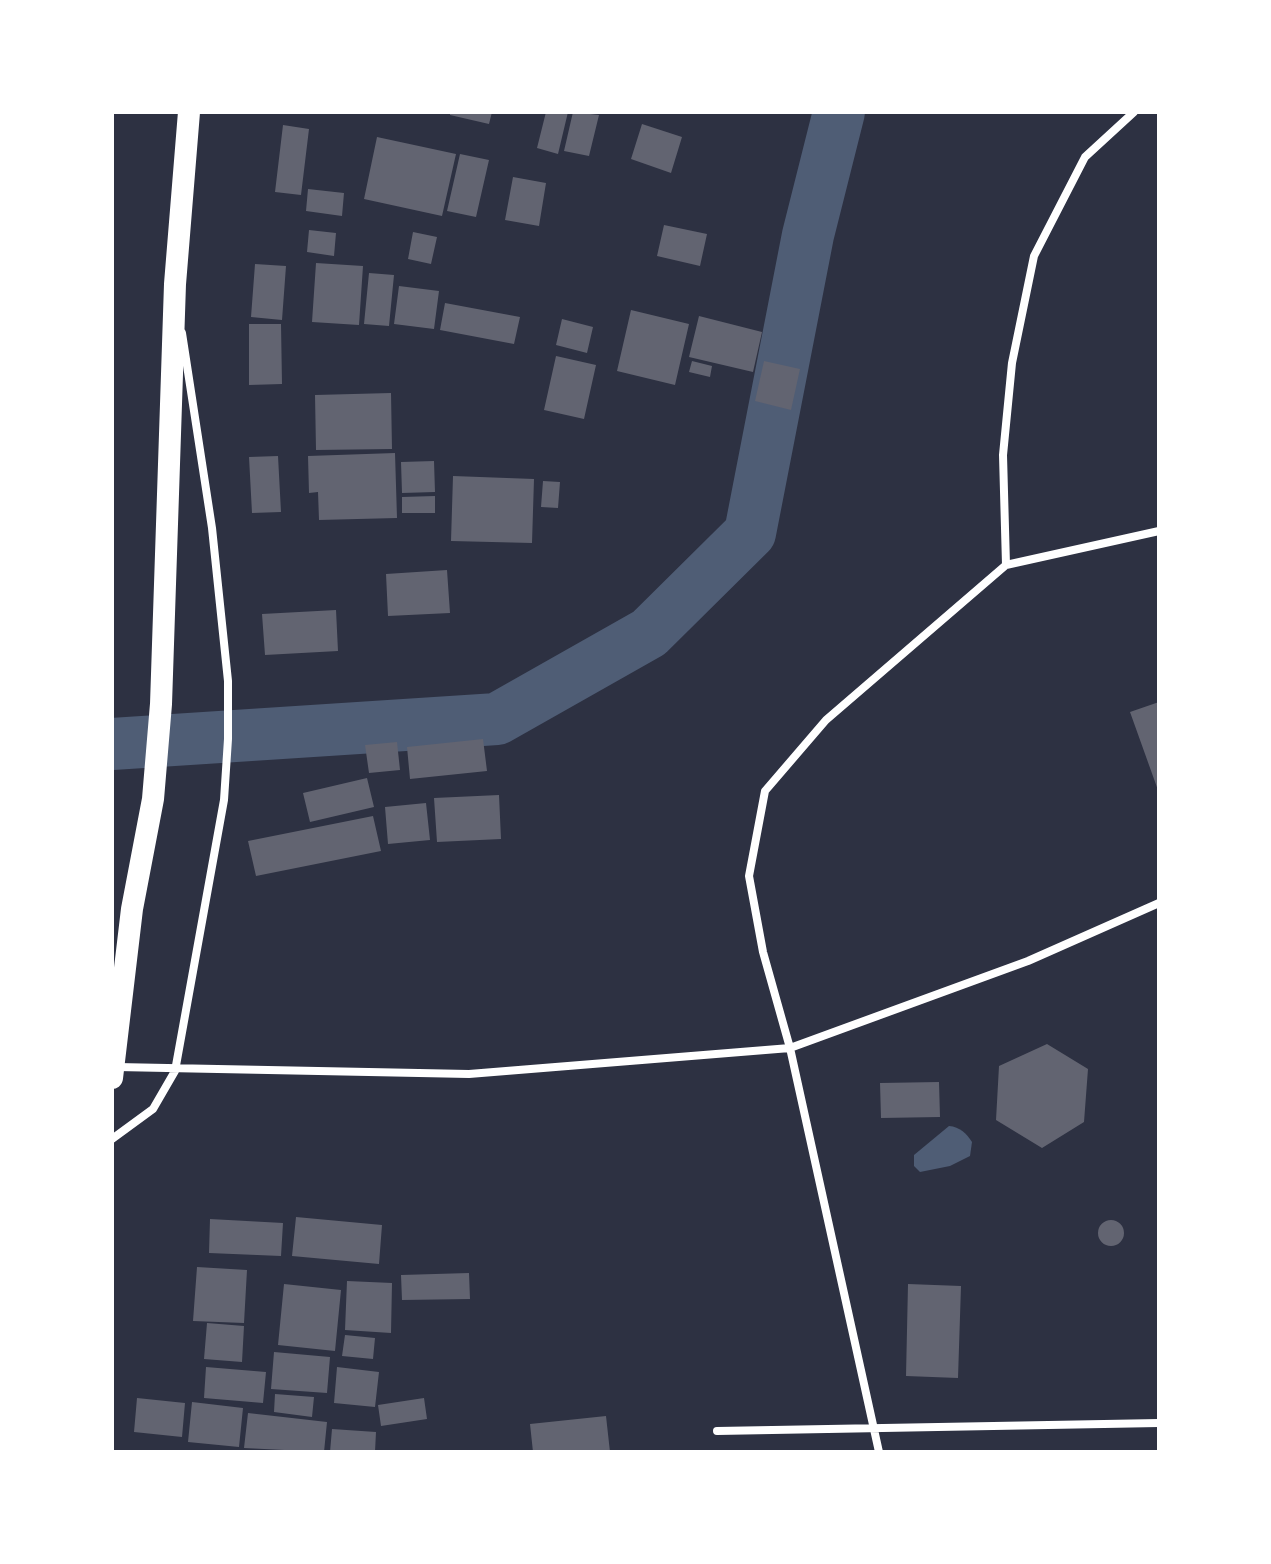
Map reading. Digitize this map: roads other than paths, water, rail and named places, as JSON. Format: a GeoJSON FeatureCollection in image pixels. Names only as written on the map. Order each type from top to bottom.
{"type":"FeatureCollection","features":[{"type":"Feature","properties":{"kind":"highway"},"geometry":{"type":"LineString","coordinates":[[113,1071],[132,909],[153,799],[161,704],[175,284],[189,112]]}},
{"type":"Feature","properties":{"kind":"street"},"geometry":{"type":"LineString","coordinates":[[1006,565],[1003,455],[1012,363],[1034,256],[1085,157],[1134,112]]}},
{"type":"Feature","properties":{"kind":"street"},"geometry":{"type":"LineString","coordinates":[[112,1139],[153,1109],[175,1071],[224,800],[228,681],[212,528],[175,284]]}},
{"type":"Feature","properties":{"kind":"street"},"geometry":{"type":"LineString","coordinates":[[879,1452],[790,1048],[763,952],[749,876],[765,791],[826,720],[1006,565],[1159,531]]}},
{"type":"Feature","properties":{"kind":"street"},"geometry":{"type":"LineString","coordinates":[[113,1071],[469,1074],[790,1048],[1028,961],[1159,903]]}},
{"type":"Feature","properties":{"kind":"street"},"geometry":{"type":"LineString","coordinates":[[717,1431],[1159,1423]]}},
{"type":"Feature","properties":{"kind":"water"},"geometry":{"type":"Polygon","coordinates":[[[949,1126],[960,1129],[970,1139],[970,1156],[950,1166],[920,1172],[914,1166],[914,1155],[949,1126]]]}},
{"type":"Feature","properties":{"kind":"waterway"},"geometry":{"type":"LineString","coordinates":[[112,744],[497,719],[649,633],[750,533],[808,235],[839,112]]}}]}
